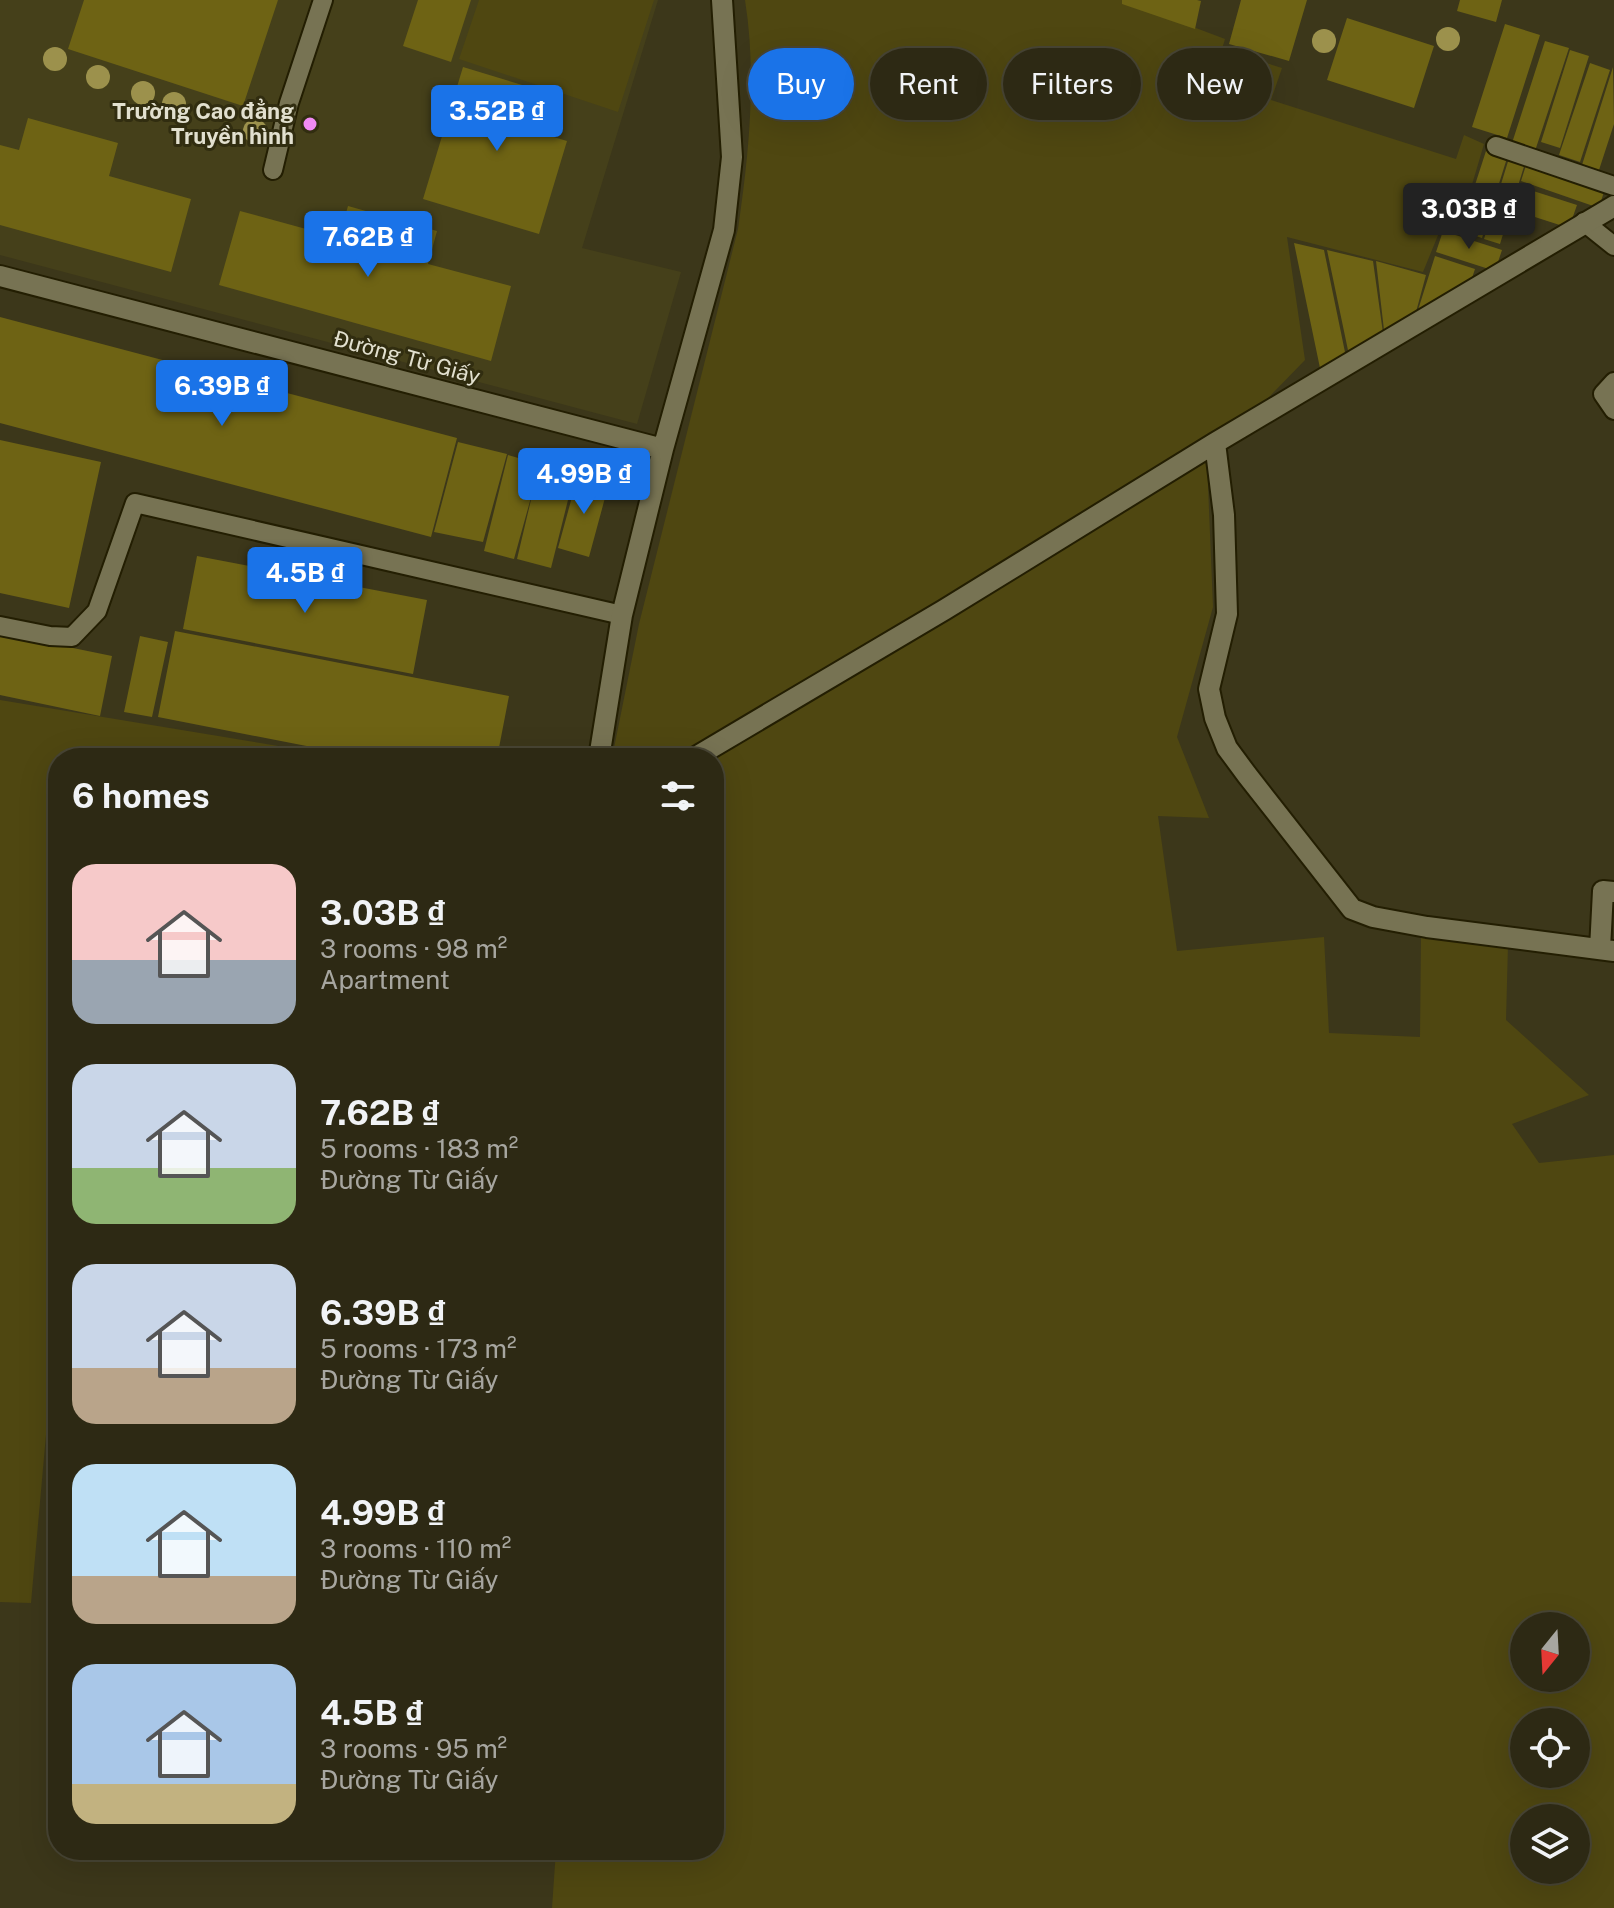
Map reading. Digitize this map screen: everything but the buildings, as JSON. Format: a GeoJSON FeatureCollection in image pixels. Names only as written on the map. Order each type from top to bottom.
{"type":"FeatureCollection","features":[{"type":"Feature","properties":{"kind":"street"},"geometry":{"type":"LineString","coordinates":[[601,748],[622,615],[663,449],[724,230],[732,157],[722,0]]}},
{"type":"Feature","properties":{"kind":"street"},"geometry":{"type":"LineString","coordinates":[[711,748],[1614,206]]}},
{"type":"Feature","properties":{"kind":"street","name":"Đường Từ Giấy"},"geometry":{"type":"LineString","coordinates":[[0,276],[663,449]]}},
{"type":"Feature","properties":{"kind":"street"},"geometry":{"type":"LineString","coordinates":[[1215,443],[1224,515],[1227,614],[1209,689],[1215,718],[1227,748],[1352,909],[1373,917],[1427,927],[1607,950],[1603,891],[1614,892]]}},
{"type":"Feature","properties":{"kind":"lane"},"geometry":{"type":"LineString","coordinates":[[273,170],[289,103],[323,0]]}},
{"type":"Feature","properties":{"kind":"lane"},"geometry":{"type":"LineString","coordinates":[[1496,146],[1614,186]]}},
{"type":"Feature","properties":{"kind":"lane"},"geometry":{"type":"LineString","coordinates":[[1584,222],[1614,246]]}},
{"type":"Feature","properties":{"kind":"lane"},"geometry":{"type":"LineString","coordinates":[[1614,382],[1603,394],[1614,410]]}},
{"type":"Feature","properties":{"kind":"lane"},"geometry":{"type":"LineString","coordinates":[[0,626],[72,637],[83,627],[97,611],[135,503],[622,615]]}},
{"type":"Feature","properties":{"kind":"shaded area","name":"Trường Cao đẳng Truyền hình"},"geometry":{"type":"Polygon","coordinates":[[[0,0],[658,0],[582,248],[681,272],[637,424],[0,255],[0,0]]]}},
{"type":"Feature","properties":{"kind":"shaded area"},"geometry":{"type":"Polygon","coordinates":[[[479,0],[654,0],[618,112],[459,59],[479,0]]]}},
{"type":"Feature","properties":{"kind":"shaded area"},"geometry":{"type":"Polygon","coordinates":[[[745,0],[1122,0],[1225,39],[1222,48],[1157,48],[1157,120],[1272,120],[1272,100],[1456,159],[1464,135],[1484,144],[1458,232],[1441,228],[1423,272],[1287,237],[1305,360],[1207,461],[1213,607],[1177,737],[1209,818],[1158,816],[1177,951],[1324,937],[1329,1033],[1420,1037],[1421,937],[1508,945],[1506,1020],[1589,1095],[1512,1124],[1539,1163],[1614,1155],[1614,1908],[552,1908],[555,1860],[724,1860],[724,748],[614,748],[639,624],[738,229],[749,120],[854,120],[854,48],[750,48],[745,0]]]}},
{"type":"Feature","properties":{"kind":"shaded area"},"geometry":{"type":"Polygon","coordinates":[[[1272,65],[1282,68],[1272,97],[1272,65]]]}},
{"type":"Feature","properties":{"kind":"shaded area"},"geometry":{"type":"Polygon","coordinates":[[[0,700],[290,748],[48,748],[48,1412],[31,1603],[0,1602],[0,700]]]}},
{"type":"Feature","properties":{"kind":"place","name":"Trường Cao đẳng Truyền hình"},"geometry":{"type":"Point","coordinates":[310,124]}}]}
